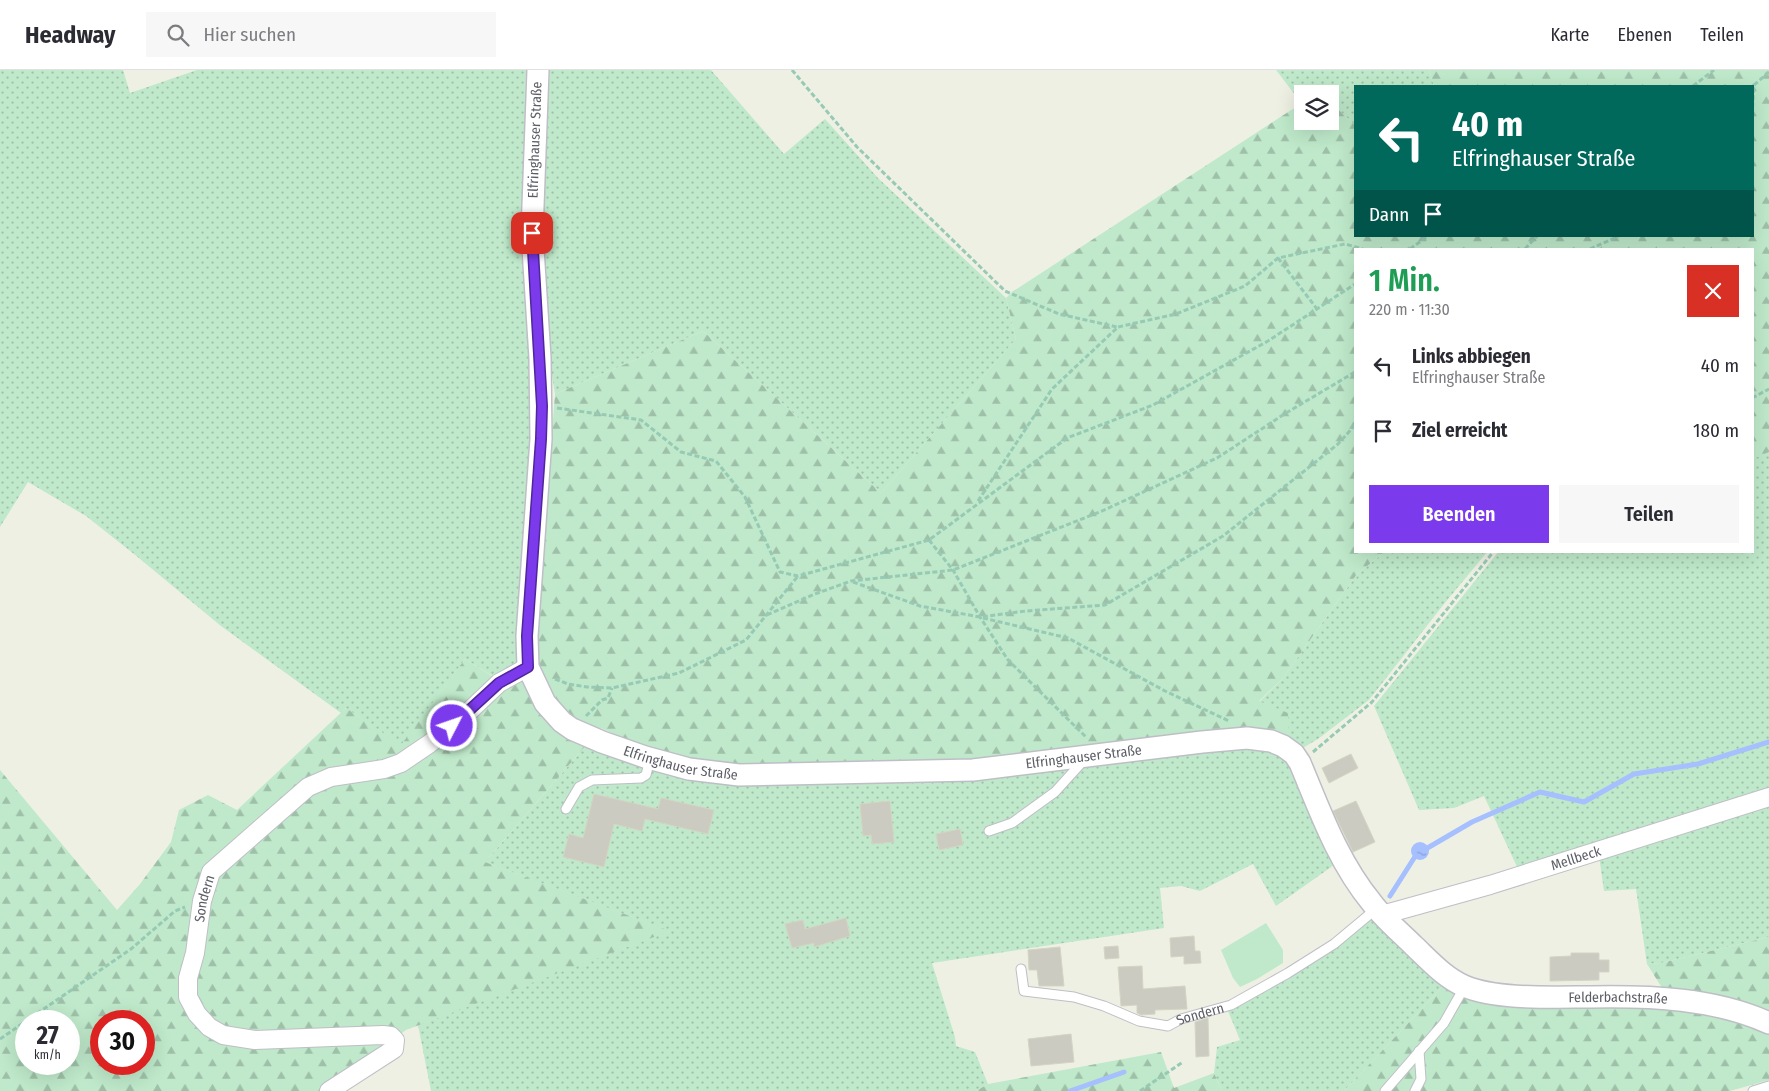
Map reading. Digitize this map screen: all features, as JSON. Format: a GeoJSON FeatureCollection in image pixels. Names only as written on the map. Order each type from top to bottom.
{"type":"FeatureCollection","features":[{"type":"Feature","properties":{"kind":"street","name":"Elfringhauser Straße"},"geometry":{"type":"LineString","coordinates":[[538,70],[532,233],[542,406],[527,636],[528,667],[545,703],[558,718],[572,729],[650,759],[689,769],[739,775],[973,770],[1247,738],[1271,741],[1283,746],[1294,754],[1300,762],[1325,823],[1342,858],[1355,881],[1377,909]]}},
{"type":"Feature","properties":{"kind":"street","name":"Sondern"},"geometry":{"type":"LineString","coordinates":[[329,1091],[394,1049],[395,1040],[391,1036],[383,1034],[256,1040],[223,1035],[209,1027],[197,1014],[188,997],[188,978],[195,953],[202,901],[211,872],[308,787],[331,777],[384,769],[401,763],[463,717],[499,683],[528,667]]}},
{"type":"Feature","properties":{"kind":"street","name":"Mellbeck"},"geometry":{"type":"LineString","coordinates":[[1377,909],[1490,885],[1769,797]]}},
{"type":"Feature","properties":{"kind":"street","name":"Felderbachstraße"},"geometry":{"type":"LineString","coordinates":[[1377,909],[1442,973],[1465,986],[1501,995],[1678,999],[1748,1013],[1769,1023]]}},
{"type":"Feature","properties":{"kind":"lane"},"geometry":{"type":"LineString","coordinates":[[989,830],[1012,823],[1055,792],[1096,755]]}},
{"type":"Feature","properties":{"kind":"lane"},"geometry":{"type":"LineString","coordinates":[[566,809],[579,787],[592,780],[641,778],[646,775],[650,759]]}},
{"type":"Feature","properties":{"kind":"lane","name":"Sondern"},"geometry":{"type":"LineString","coordinates":[[1021,969],[1024,991],[1074,997],[1104,1006],[1139,1021],[1168,1026],[1181,1019],[1231,1005],[1288,973],[1334,944],[1377,909]]}},
{"type":"Feature","properties":{"kind":"lane"},"geometry":{"type":"LineString","coordinates":[[1385,1091],[1444,1023],[1465,986]]}},
{"type":"Feature","properties":{"kind":"lane"},"geometry":{"type":"LineString","coordinates":[[1415,1091],[1421,1079],[1419,1051]]}},
{"type":"Feature","properties":{"kind":"lane"},"geometry":{"type":"LineString","coordinates":[[1753,1091],[1769,1086]]}},
{"type":"Feature","properties":{"kind":"path"},"geometry":{"type":"LineString","coordinates":[[792,70],[857,146],[1005,291],[1059,314],[1118,327],[1176,314],[1245,286],[1278,258],[1345,244],[1359,248]]}},
{"type":"Feature","properties":{"kind":"path"},"geometry":{"type":"LineString","coordinates":[[1694,85],[1714,70]]}},
{"type":"Feature","properties":{"kind":"path"},"geometry":{"type":"LineString","coordinates":[[1754,85],[1769,72]]}},
{"type":"Feature","properties":{"kind":"path"},"geometry":{"type":"LineString","coordinates":[[1411,248],[1427,237]]}},
{"type":"Feature","properties":{"kind":"path"},"geometry":{"type":"LineString","coordinates":[[1526,248],[1536,237]]}},
{"type":"Feature","properties":{"kind":"path"},"geometry":{"type":"LineString","coordinates":[[1592,248],[1617,237]]}},
{"type":"Feature","properties":{"kind":"path"},"geometry":{"type":"LineString","coordinates":[[1278,258],[1316,309]]}},
{"type":"Feature","properties":{"kind":"path"},"geometry":{"type":"LineString","coordinates":[[542,406],[641,420],[681,452],[716,461],[745,497],[780,572],[798,576],[929,540],[1067,438],[1153,405],[1268,341],[1354,285]]}},
{"type":"Feature","properties":{"kind":"path"},"geometry":{"type":"LineString","coordinates":[[976,504],[1052,389],[1118,327]]}},
{"type":"Feature","properties":{"kind":"path"},"geometry":{"type":"LineString","coordinates":[[767,615],[851,581],[954,570],[1102,511],[1217,458],[1286,412],[1354,373]]}},
{"type":"Feature","properties":{"kind":"path"},"geometry":{"type":"LineString","coordinates":[[1754,397],[1769,389]]}},
{"type":"Feature","properties":{"kind":"path"},"geometry":{"type":"LineString","coordinates":[[980,617],[1026,611],[1105,605],[1223,536],[1338,444],[1354,426]]}},
{"type":"Feature","properties":{"kind":"path"},"geometry":{"type":"LineString","coordinates":[[929,540],[954,570],[980,617],[1008,660],[1096,755]]}},
{"type":"Feature","properties":{"kind":"path"},"geometry":{"type":"LineString","coordinates":[[1300,762],[1372,702],[1492,553]]}},
{"type":"Feature","properties":{"kind":"path"},"geometry":{"type":"LineString","coordinates":[[528,667],[568,684],[612,688],[679,673],[746,640],[798,576]]}},
{"type":"Feature","properties":{"kind":"path"},"geometry":{"type":"LineString","coordinates":[[851,581],[920,606],[980,617],[1068,638],[1165,691],[1229,721],[1247,738]]}},
{"type":"Feature","properties":{"kind":"path"},"geometry":{"type":"LineString","coordinates":[[572,729],[602,700],[608,698],[612,688]]}},
{"type":"Feature","properties":{"kind":"path"},"geometry":{"type":"LineString","coordinates":[[0,1039],[131,949],[174,911],[202,901]]}},
{"type":"Feature","properties":{"kind":"path"},"geometry":{"type":"LineString","coordinates":[[1140,1091],[1183,1062]]}},
{"type":"Feature","properties":{"kind":"green space"},"geometry":{"type":"Polygon","coordinates":[[[0,70],[123,70],[130,93],[197,70],[526,70],[521,255],[534,365],[526,665],[499,680],[465,659],[401,746],[346,708],[341,713],[221,626],[86,516],[28,482],[0,527],[0,70]]]}},
{"type":"Feature","properties":{"kind":"green space"},"geometry":{"type":"Polygon","coordinates":[[[550,70],[711,70],[784,154],[825,119],[878,178],[1006,298],[1016,339],[881,493],[703,331],[555,394],[550,364],[541,225],[550,70]]]}},
{"type":"Feature","properties":{"kind":"green space"},"geometry":{"type":"Polygon","coordinates":[[[1276,70],[1429,70],[1434,85],[1354,85],[1354,124],[1339,110],[1339,85],[1294,85],[1294,94],[1276,70]]]}},
{"type":"Feature","properties":{"kind":"green space"},"geometry":{"type":"Polygon","coordinates":[[[1429,70],[1769,70],[1769,452],[1754,459],[1754,248],[1354,248],[1354,553],[1383,553],[1357,574],[1283,678],[1259,701],[1288,713],[1289,742],[973,764],[737,769],[692,761],[641,746],[601,728],[485,862],[670,931],[406,1030],[320,1091],[0,1091],[0,770],[117,910],[140,884],[171,842],[179,810],[208,795],[237,810],[346,708],[401,745],[465,659],[503,683],[534,663],[555,394],[703,331],[881,493],[1016,339],[1006,298],[1012,292],[1294,108],[1294,130],[1339,130],[1339,110],[1354,124],[1354,237],[1754,237],[1754,85],[1434,85],[1429,70]]]}},
{"type":"Feature","properties":{"kind":"green space"},"geometry":{"type":"Polygon","coordinates":[[[1769,451],[1769,793],[1519,871],[1484,796],[1454,808],[1419,810],[1374,706],[1497,553],[1754,553],[1754,458],[1769,451]]]}},
{"type":"Feature","properties":{"kind":"green space"},"geometry":{"type":"Polygon","coordinates":[[[1383,553],[1486,553],[1369,700],[1318,739],[1301,749],[1289,742],[1259,702],[1283,678],[1357,574],[1383,553]]]}},
{"type":"Feature","properties":{"kind":"green space"},"geometry":{"type":"Polygon","coordinates":[[[589,742],[686,778],[737,786],[946,780],[1243,746],[1271,747],[1298,771],[1334,865],[1276,906],[1253,864],[1200,891],[1181,886],[1160,888],[1164,928],[932,963],[955,1037],[956,1046],[975,1052],[988,1084],[976,1091],[431,1091],[418,1025],[669,931],[485,862],[589,742]]]}},
{"type":"Feature","properties":{"kind":"green space"},"geometry":{"type":"Polygon","coordinates":[[[1769,802],[1769,937],[1661,963],[1647,964],[1636,889],[1604,891],[1599,856],[1769,802]]]}},
{"type":"Feature","properties":{"kind":"green space"},"geometry":{"type":"Polygon","coordinates":[[[1378,918],[1447,982],[1344,1091],[1222,1091],[1214,1073],[1217,1047],[1240,1040],[1228,1011],[1288,978],[1366,922],[1378,918]]]}},
{"type":"Feature","properties":{"kind":"green space"},"geometry":{"type":"Polygon","coordinates":[[[1266,923],[1283,950],[1283,963],[1240,987],[1233,978],[1221,950],[1266,923]]]}},
{"type":"Feature","properties":{"kind":"green space"},"geometry":{"type":"Polygon","coordinates":[[[1769,937],[1769,1014],[1664,991],[1647,964],[1661,963],[1769,937]]]}},
{"type":"Feature","properties":{"kind":"green space"},"geometry":{"type":"Polygon","coordinates":[[[1447,982],[1459,992],[1443,1018],[1382,1091],[1344,1091],[1447,982]]]}},
{"type":"Feature","properties":{"kind":"green space"},"geometry":{"type":"Polygon","coordinates":[[[1466,993],[1652,1003],[1710,1013],[1769,1031],[1769,1080],[1730,1091],[1389,1091],[1466,993]]]}},
{"type":"Feature","properties":{"kind":"green space"},"geometry":{"type":"Polygon","coordinates":[[[1161,1052],[1174,1088],[1214,1073],[1222,1091],[976,1091],[988,1084],[1161,1052]]]}},
{"type":"Feature","properties":{"kind":"water"},"geometry":{"type":"Polygon","coordinates":[[[1416,842],[1424,842],[1429,847],[1427,858],[1416,860],[1411,855],[1411,847],[1416,842]]]}},
{"type":"Feature","properties":{"kind":"building"},"geometry":{"type":"Polygon","coordinates":[[[1351,754],[1358,768],[1329,783],[1322,768],[1351,754]]]}},
{"type":"Feature","properties":{"kind":"building"},"geometry":{"type":"Polygon","coordinates":[[[594,794],[658,809],[661,798],[714,810],[708,834],[645,819],[642,831],[614,824],[604,867],[563,857],[569,834],[583,838],[594,794]]]}},
{"type":"Feature","properties":{"kind":"building"},"geometry":{"type":"Polygon","coordinates":[[[890,801],[894,842],[872,844],[871,835],[863,836],[860,804],[890,801]]]}},
{"type":"Feature","properties":{"kind":"building"},"geometry":{"type":"Polygon","coordinates":[[[1356,801],[1375,842],[1353,852],[1333,811],[1356,801]]]}},
{"type":"Feature","properties":{"kind":"building"},"geometry":{"type":"Polygon","coordinates":[[[960,829],[963,845],[939,850],[936,834],[960,829]]]}},
{"type":"Feature","properties":{"kind":"building"},"geometry":{"type":"Polygon","coordinates":[[[846,918],[850,936],[814,947],[814,943],[792,948],[785,924],[803,920],[805,929],[846,918]]]}},
{"type":"Feature","properties":{"kind":"building"},"geometry":{"type":"Polygon","coordinates":[[[1194,936],[1195,951],[1200,951],[1201,963],[1184,964],[1184,956],[1171,957],[1170,938],[1194,936]]]}},
{"type":"Feature","properties":{"kind":"building"},"geometry":{"type":"Polygon","coordinates":[[[1118,946],[1119,958],[1105,959],[1104,947],[1118,946]]]}},
{"type":"Feature","properties":{"kind":"building"},"geometry":{"type":"Polygon","coordinates":[[[1060,947],[1064,986],[1039,986],[1037,970],[1029,970],[1028,950],[1060,947]]]}},
{"type":"Feature","properties":{"kind":"building"},"geometry":{"type":"Polygon","coordinates":[[[1571,953],[1599,953],[1599,960],[1609,960],[1609,972],[1599,972],[1599,980],[1550,981],[1550,957],[1571,956],[1571,953]]]}},
{"type":"Feature","properties":{"kind":"building"},"geometry":{"type":"Polygon","coordinates":[[[1142,966],[1143,989],[1185,986],[1187,1009],[1155,1010],[1155,1014],[1141,1015],[1137,1013],[1137,1005],[1121,1006],[1118,967],[1142,966]]]}},
{"type":"Feature","properties":{"kind":"building"},"geometry":{"type":"Polygon","coordinates":[[[1208,1018],[1209,1056],[1196,1057],[1195,1022],[1208,1018]]]}},
{"type":"Feature","properties":{"kind":"building"},"geometry":{"type":"Polygon","coordinates":[[[1071,1034],[1074,1062],[1031,1066],[1028,1039],[1071,1034]]]}},
{"type":"Feature","properties":{"kind":"waterway"},"geometry":{"type":"LineString","coordinates":[[1424,850],[1472,822],[1540,792],[1584,802],[1634,774],[1698,764],[1769,742]]}},
{"type":"Feature","properties":{"kind":"waterway"},"geometry":{"type":"LineString","coordinates":[[1390,896],[1416,855]]}},
{"type":"Feature","properties":{"kind":"waterway"},"geometry":{"type":"LineString","coordinates":[[1070,1091],[1124,1072]]}},
{"type":"Feature","properties":{"kind":"route"},"geometry":{"type":"LineString","coordinates":[[452,726],[499,683],[528,667],[527,636],[542,406],[532,233]]}}]}
